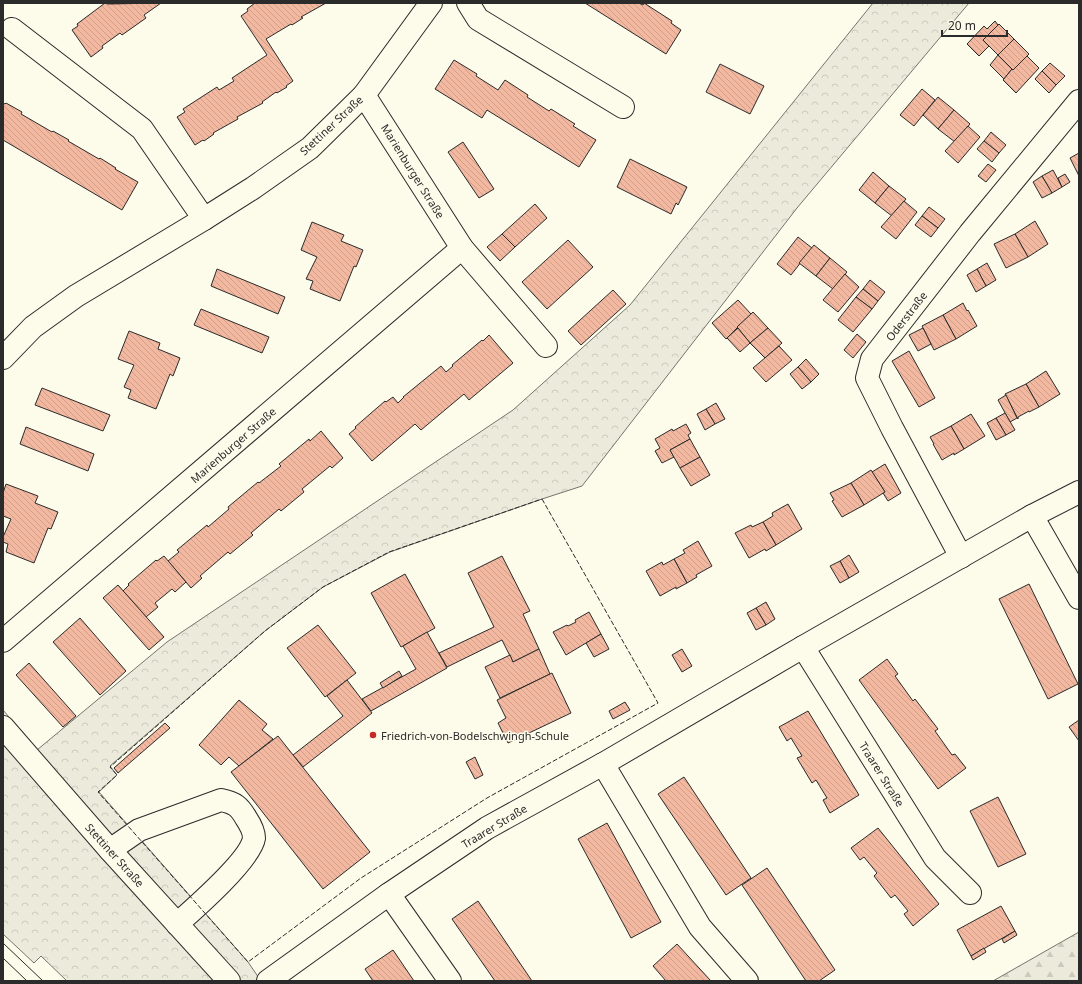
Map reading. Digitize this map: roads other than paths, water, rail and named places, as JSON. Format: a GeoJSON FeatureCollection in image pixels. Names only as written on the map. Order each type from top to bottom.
{"type":"FeatureCollection","features":[{"type":"Feature","properties":{"kind":"street","name":"Stettiner Straße"},"geometry":{"type":"LineString","coordinates":[[3,358],[33,327],[76,296],[204,219],[253,188],[310,148],[364,95],[431,3]]}},
{"type":"Feature","properties":{"kind":"street"},"geometry":{"type":"LineString","coordinates":[[468,3],[478,19],[623,107]]}},
{"type":"Feature","properties":{"kind":"street"},"geometry":{"type":"LineString","coordinates":[[12,28],[142,129],[204,219]]}},
{"type":"Feature","properties":{"kind":"street","name":"Marienburger Straße"},"geometry":{"type":"LineString","coordinates":[[364,95],[462,248],[546,346]]}},
{"type":"Feature","properties":{"kind":"street","name":"Oderstraße"},"geometry":{"type":"LineString","coordinates":[[961,557],[867,378],[872,360],[970,233],[1079,101]]}},
{"type":"Feature","properties":{"kind":"street","name":"Marienburger Straße"},"geometry":{"type":"LineString","coordinates":[[3,641],[462,248]]}},
{"type":"Feature","properties":{"kind":"street","name":"Traarer Straße"},"geometry":{"type":"LineString","coordinates":[[268,981],[390,894],[487,828],[603,764],[1032,516],[1079,492]]}},
{"type":"Feature","properties":{"kind":"street"},"geometry":{"type":"LineString","coordinates":[[1032,516],[1079,598]]}},
{"type":"Feature","properties":{"kind":"street","name":"Traarer Straße"},"geometry":{"type":"LineString","coordinates":[[802,648],[935,858],[970,892]]}},
{"type":"Feature","properties":{"kind":"street","name":"Stettiner Straße"},"geometry":{"type":"LineString","coordinates":[[3,727],[110,850],[229,981]]}},
{"type":"Feature","properties":{"kind":"street"},"geometry":{"type":"LineString","coordinates":[[603,764],[700,927],[746,981]]}},
{"type":"Feature","properties":{"kind":"street"},"geometry":{"type":"LineString","coordinates":[[110,850],[139,830],[221,800],[234,803],[243,812],[251,827],[254,837],[250,849],[233,870],[177,924]]}},
{"type":"Feature","properties":{"kind":"street"},"geometry":{"type":"LineString","coordinates":[[390,894],[450,981]]}},
{"type":"Feature","properties":{"kind":"tram line"},"geometry":{"type":"LineString","coordinates":[[3,943],[43,981]]}},
{"type":"Feature","properties":{"kind":"tram line"},"geometry":{"type":"LineString","coordinates":[[3,958],[27,981]]}},
{"type":"Feature","properties":{"kind":"place","name":"Friedrich-von-Bodelschwingh-Schule"},"geometry":{"type":"Point","coordinates":[373,735]}}]}
